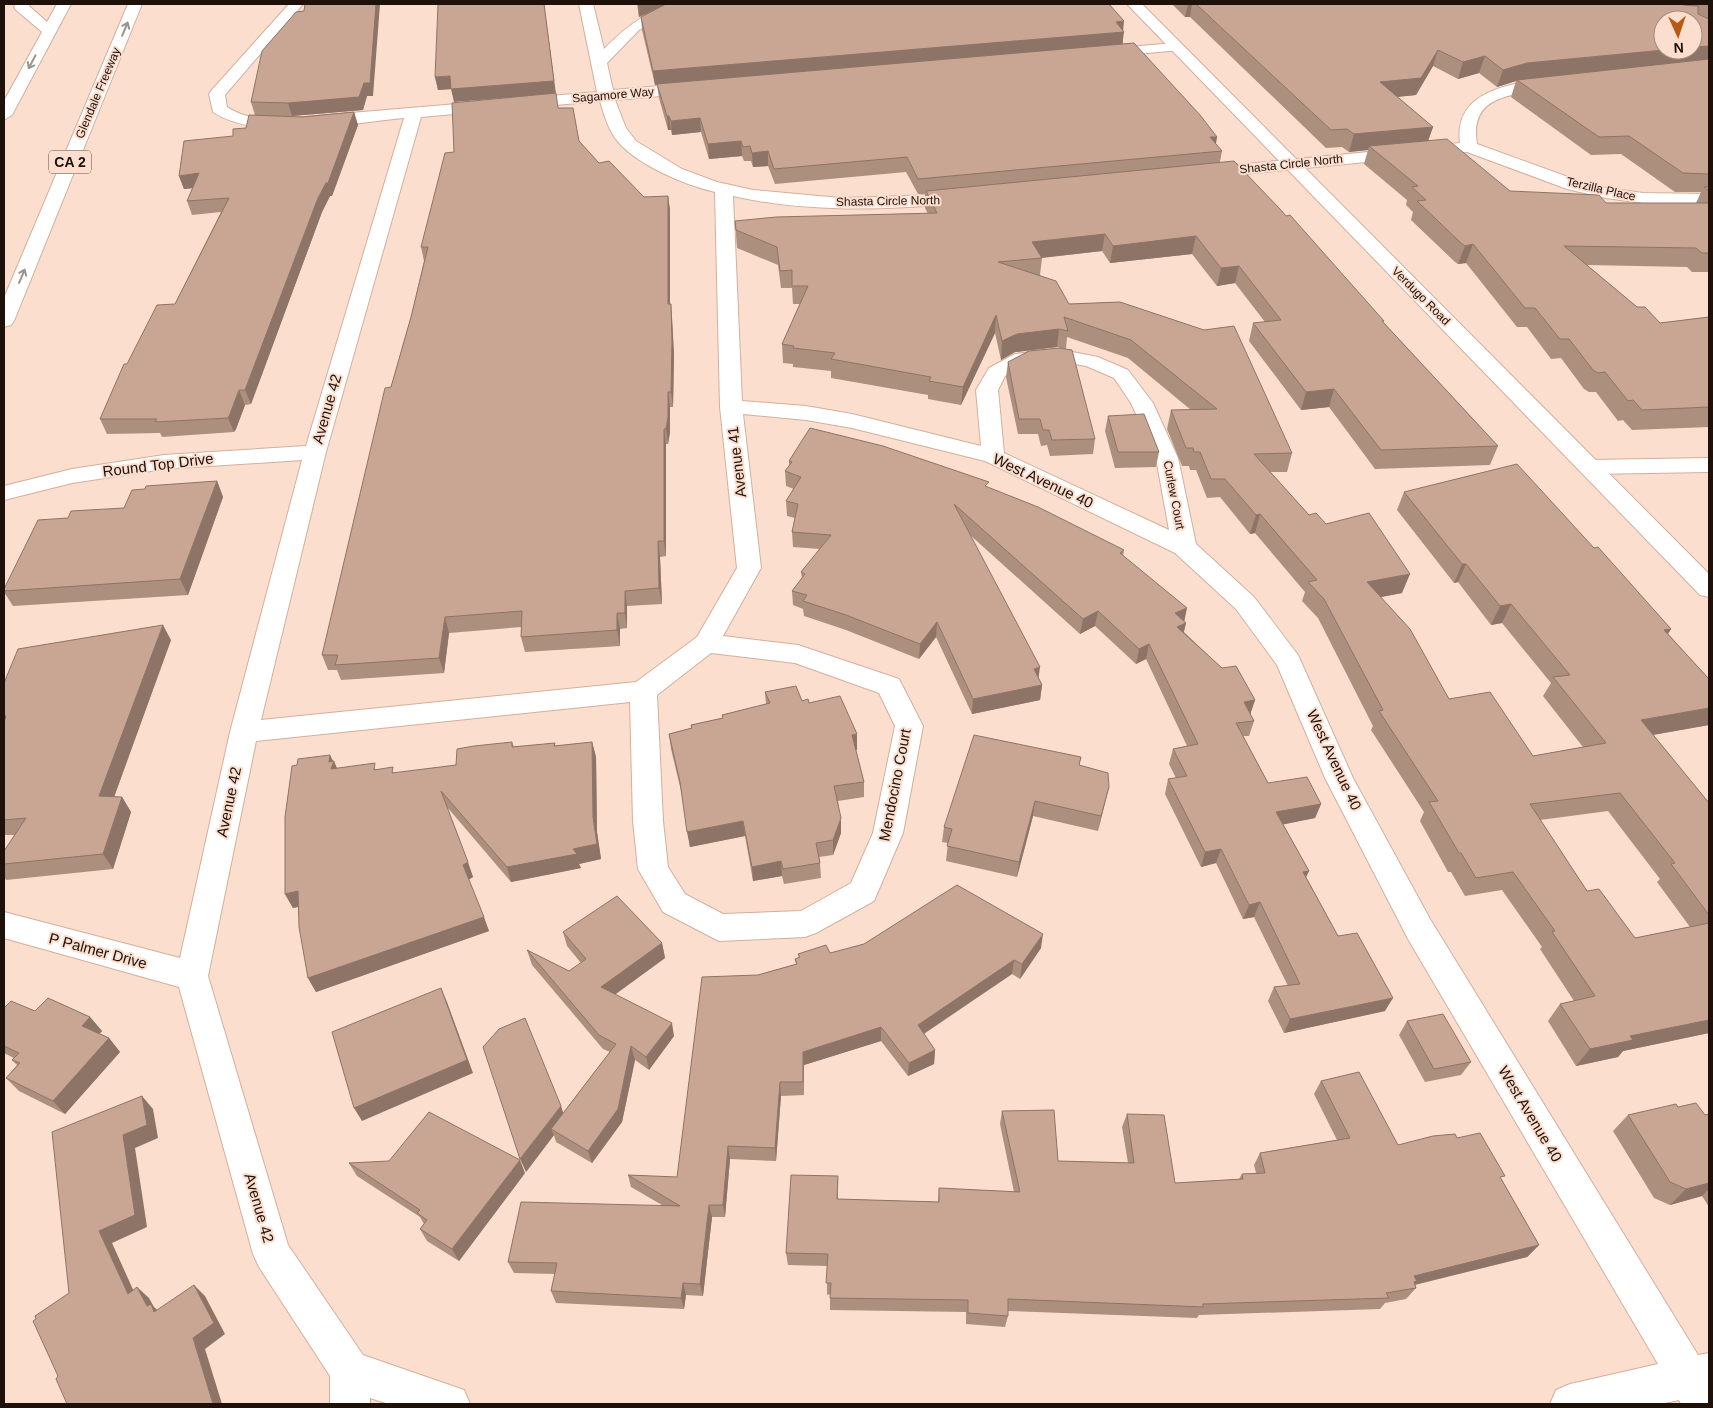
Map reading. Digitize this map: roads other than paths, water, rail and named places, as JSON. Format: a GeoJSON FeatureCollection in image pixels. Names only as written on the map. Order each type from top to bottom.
{"type":"FeatureCollection","features":[{"type":"Feature","properties":{"kind":"main road"},"geometry":{"type":"LineString","coordinates":[[23,4],[21,7],[49,31]]}},
{"type":"Feature","properties":{"kind":"main road"},"geometry":{"type":"LineString","coordinates":[[4,115],[64,4]]}},
{"type":"Feature","properties":{"kind":"main road","name":"Glendale Freeway"},"geometry":{"type":"LineString","coordinates":[[4,321],[135,4]]}},
{"type":"Feature","properties":{"kind":"main road","name":"Sagamore Way"},"geometry":{"type":"LineString","coordinates":[[296,4],[217,94],[219,109],[232,118],[252,124],[292,123],[713,86]]}},
{"type":"Feature","properties":{"kind":"main road"},"geometry":{"type":"LineString","coordinates":[[586,4],[599,62]]}},
{"type":"Feature","properties":{"kind":"main road"},"geometry":{"type":"LineString","coordinates":[[599,62],[634,27],[682,4]]}},
{"type":"Feature","properties":{"kind":"main road","name":"Verdugo Road"},"geometry":{"type":"LineString","coordinates":[[1134,4],[1709,589]]}},
{"type":"Feature","properties":{"kind":"main road"},"geometry":{"type":"LineString","coordinates":[[1086,54],[1175,46]]}},
{"type":"Feature","properties":{"kind":"main road","name":"Shasta Circle North"},"geometry":{"type":"LineString","coordinates":[[599,62],[605,96],[624,139],[661,167],[724,190],[806,202],[930,201],[978,196]]}},
{"type":"Feature","properties":{"kind":"main road"},"geometry":{"type":"LineString","coordinates":[[1469,147],[1468,126],[1475,108],[1493,94],[1521,87],[1561,83]]}},
{"type":"Feature","properties":{"kind":"main road","name":"Avenue 42"},"geometry":{"type":"LineString","coordinates":[[414,113],[315,452],[244,732],[192,976],[272,1254],[350,1388],[450,1404]]}},
{"type":"Feature","properties":{"kind":"main road","name":"Shasta Circle North"},"geometry":{"type":"LineString","coordinates":[[1192,174],[1469,147]]}},
{"type":"Feature","properties":{"kind":"main road","name":"Terzilla Place"},"geometry":{"type":"LineString","coordinates":[[1469,147],[1573,185],[1606,193],[1643,198],[1709,199]]}},
{"type":"Feature","properties":{"kind":"main road","name":"Avenue 41"},"geometry":{"type":"LineString","coordinates":[[643,691],[706,643],[749,568],[731,407],[724,190]]}},
{"type":"Feature","properties":{"kind":"main road","name":"Curlew Court"},"geometry":{"type":"LineString","coordinates":[[993,456],[987,390],[996,372],[1022,358],[1057,355],[1091,361],[1121,374],[1142,402],[1167,458],[1184,547]]}},
{"type":"Feature","properties":{"kind":"main road","name":"West Avenue 40"},"geometry":{"type":"LineString","coordinates":[[731,407],[806,413],[852,421],[993,456],[1184,547],[1245,603],[1289,662],[1340,778],[1419,929],[1701,1385]]}},
{"type":"Feature","properties":{"kind":"main road","name":"Round Top Drive"},"geometry":{"type":"LineString","coordinates":[[4,493],[72,476],[164,462],[315,452]]}},
{"type":"Feature","properties":{"kind":"main road"},"geometry":{"type":"LineString","coordinates":[[1590,467],[1709,465]]}},
{"type":"Feature","properties":{"kind":"main road","name":"Mendocino Court"},"geometry":{"type":"LineString","coordinates":[[643,691],[648,820],[653,868],[674,903],[719,928],[805,924],[863,892],[888,833],[910,726],[889,686],[798,654],[706,643]]}},
{"type":"Feature","properties":{"kind":"main road"},"geometry":{"type":"LineString","coordinates":[[244,732],[643,691]]}},
{"type":"Feature","properties":{"kind":"main road","name":"P Palmer Drive"},"geometry":{"type":"LineString","coordinates":[[4,925],[192,976]]}},
{"type":"Feature","properties":{"kind":"main road"},"geometry":{"type":"LineString","coordinates":[[1570,1404],[1701,1385]]}}]}
